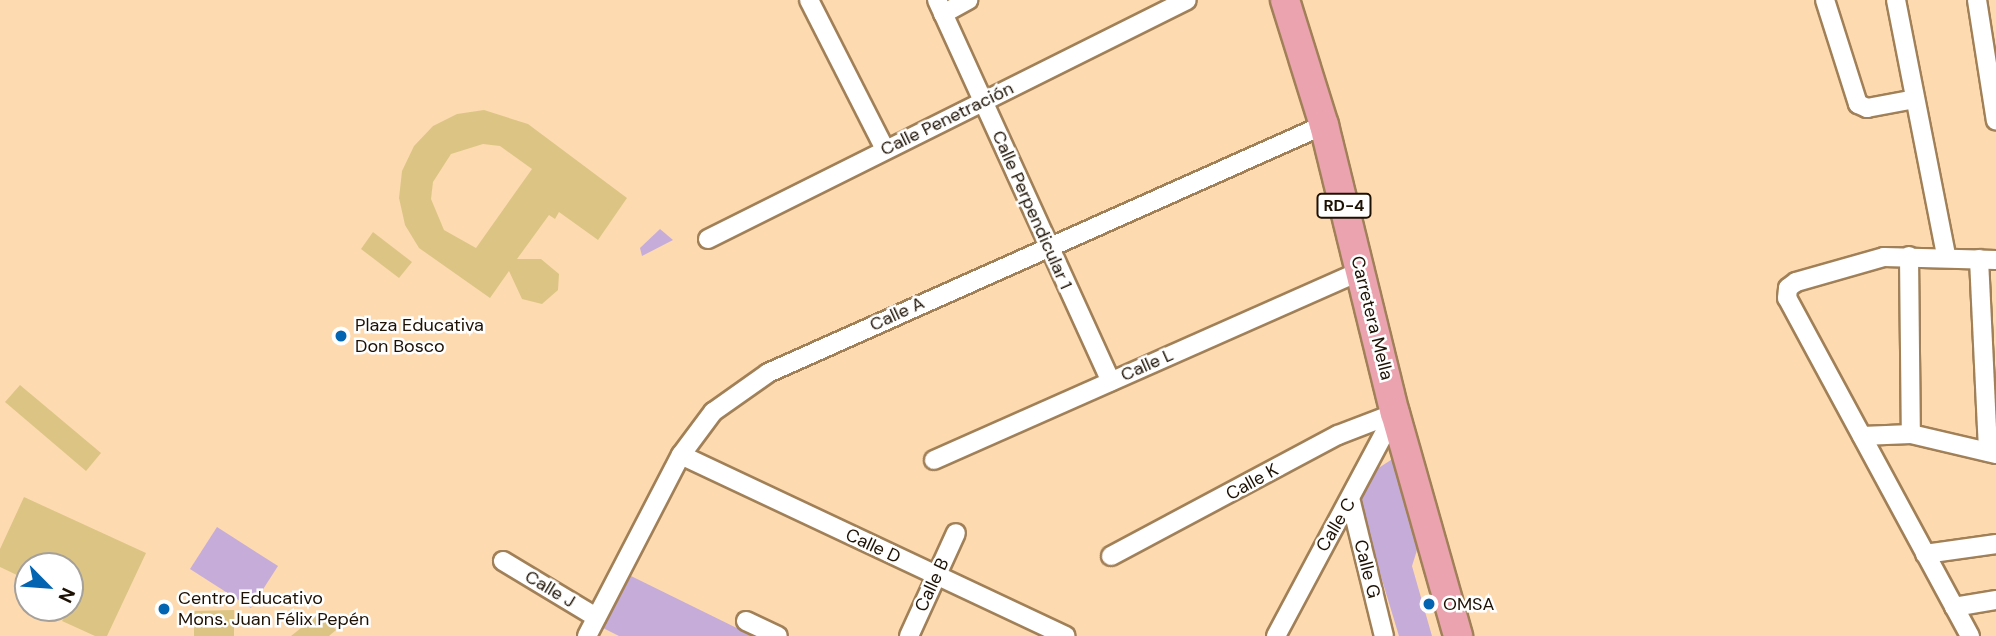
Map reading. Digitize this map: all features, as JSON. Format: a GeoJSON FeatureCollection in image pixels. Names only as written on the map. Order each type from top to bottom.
{"type":"FeatureCollection","features":[{"type":"Feature","properties":{"kind":"main road","name":"Carretera Mella"},"geometry":{"type":"LineString","coordinates":[[1285,0],[1324,125],[1395,413],[1458,636]]}},
{"type":"Feature","properties":{"kind":"street"},"geometry":{"type":"LineString","coordinates":[[809,0],[885,149]]}},
{"type":"Feature","properties":{"kind":"street"},"geometry":{"type":"LineString","coordinates":[[940,7],[968,0]]}},
{"type":"Feature","properties":{"kind":"street","name":"Calle Penetración"},"geometry":{"type":"LineString","coordinates":[[708,239],[1187,0]]}},
{"type":"Feature","properties":{"kind":"street"},"geometry":{"type":"LineString","coordinates":[[1825,0],[1858,104],[1867,108],[1915,99]]}},
{"type":"Feature","properties":{"kind":"street"},"geometry":{"type":"LineString","coordinates":[[1896,0],[1946,256]]}},
{"type":"Feature","properties":{"kind":"street"},"geometry":{"type":"LineString","coordinates":[[1977,0],[1996,121]]}},
{"type":"Feature","properties":{"kind":"street","name":"Calle Perpendicular 1"},"geometry":{"type":"LineString","coordinates":[[940,7],[1046,247],[1111,381]]}},
{"type":"Feature","properties":{"kind":"street","name":"Calle A"},"geometry":{"type":"LineString","coordinates":[[587,636],[681,455],[713,412],[768,373],[1324,125]]}},
{"type":"Feature","properties":{"kind":"street"},"geometry":{"type":"LineString","coordinates":[[1909,256],[1911,434]]}},
{"type":"Feature","properties":{"kind":"street"},"geometry":{"type":"LineString","coordinates":[[1862,436],[1911,434],[1992,453],[1988,260],[1946,256],[1884,257],[1788,288],[1787,298],[1970,636]]}},
{"type":"Feature","properties":{"kind":"street","name":"Calle L"},"geometry":{"type":"LineString","coordinates":[[934,460],[1361,271]]}},
{"type":"Feature","properties":{"kind":"street","name":"Calle C"},"geometry":{"type":"LineString","coordinates":[[1276,636],[1332,525],[1351,502],[1395,413]]}},
{"type":"Feature","properties":{"kind":"street","name":"Calle K"},"geometry":{"type":"LineString","coordinates":[[1111,556],[1338,435],[1395,413]]}},
{"type":"Feature","properties":{"kind":"street","name":"Calle D"},"geometry":{"type":"LineString","coordinates":[[681,455],[1065,636]]}},
{"type":"Feature","properties":{"kind":"street","name":"Calle G"},"geometry":{"type":"LineString","coordinates":[[1351,502],[1384,636]]}},
{"type":"Feature","properties":{"kind":"street","name":"Calle B"},"geometry":{"type":"LineString","coordinates":[[909,636],[956,533]]}},
{"type":"Feature","properties":{"kind":"street"},"geometry":{"type":"LineString","coordinates":[[1925,554],[1996,544]]}},
{"type":"Feature","properties":{"kind":"street","name":"Calle J"},"geometry":{"type":"LineString","coordinates":[[503,561],[596,617]]}},
{"type":"Feature","properties":{"kind":"street"},"geometry":{"type":"LineString","coordinates":[[1954,607],[1996,600]]}},
{"type":"Feature","properties":{"kind":"street"},"geometry":{"type":"LineString","coordinates":[[746,621],[778,636]]}},
{"type":"Feature","properties":{"kind":"shaded area"},"geometry":{"type":"Polygon","coordinates":[[[660,229],[673,240],[642,256],[640,248],[660,229]]]}},
{"type":"Feature","properties":{"kind":"shaded area"},"geometry":{"type":"Polygon","coordinates":[[[1394,458],[1418,547],[1412,566],[1432,636],[1399,636],[1359,504],[1377,469],[1394,458]]]}},
{"type":"Feature","properties":{"kind":"shaded area"},"geometry":{"type":"Polygon","coordinates":[[[217,527],[278,566],[251,608],[190,569],[217,527]]]}},
{"type":"Feature","properties":{"kind":"shaded area"},"geometry":{"type":"Polygon","coordinates":[[[631,576],[753,636],[619,636],[603,628],[631,576]]]}},
{"type":"Feature","properties":{"kind":"building"},"geometry":{"type":"Polygon","coordinates":[[[484,110],[528,124],[627,198],[598,240],[559,212],[555,219],[549,215],[517,259],[541,259],[559,274],[558,290],[542,304],[522,299],[509,271],[490,298],[419,248],[405,225],[399,198],[402,171],[414,146],[433,126],[457,114],[484,110]],[[483,144],[451,154],[433,182],[431,199],[444,230],[476,248],[532,169],[500,146],[483,144]]]}},
{"type":"Feature","properties":{"kind":"building"},"geometry":{"type":"Polygon","coordinates":[[[373,232],[412,262],[399,278],[361,249],[373,232]]]}},
{"type":"Feature","properties":{"kind":"building"},"geometry":{"type":"Polygon","coordinates":[[[20,385],[101,453],[86,471],[5,402],[20,385]]]}},
{"type":"Feature","properties":{"kind":"building"},"geometry":{"type":"Polygon","coordinates":[[[24,497],[146,553],[107,636],[95,636],[64,622],[84,622],[84,552],[14,552],[14,574],[0,567],[0,549],[24,497]]]}},
{"type":"Feature","properties":{"kind":"building"},"geometry":{"type":"Polygon","coordinates":[[[234,610],[234,636],[194,636],[194,611],[234,610]]]}},
{"type":"Feature","properties":{"kind":"building"},"geometry":{"type":"Polygon","coordinates":[[[321,612],[336,630],[329,636],[291,636],[321,612]]]}},
{"type":"Feature","properties":{"kind":"place","name":"Plaza Educativa Don Bosco"},"geometry":{"type":"Point","coordinates":[341,336]}},
{"type":"Feature","properties":{"kind":"place","name":"OMSA"},"geometry":{"type":"Point","coordinates":[1429,604]}},
{"type":"Feature","properties":{"kind":"place","name":"Centro Educativo Mons. Juan Félix Pepén"},"geometry":{"type":"Point","coordinates":[164,609]}}]}
